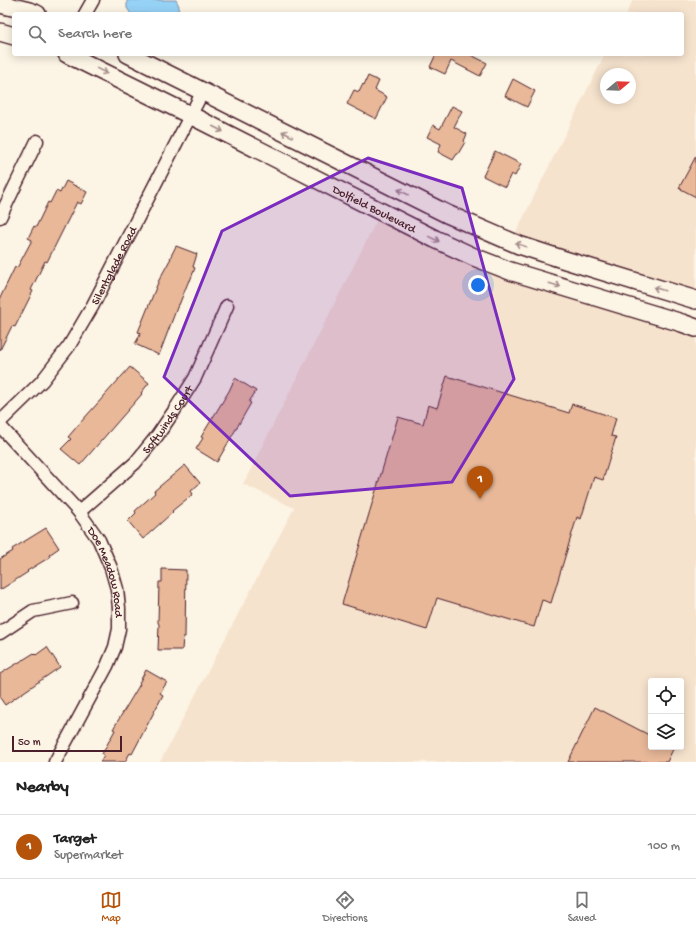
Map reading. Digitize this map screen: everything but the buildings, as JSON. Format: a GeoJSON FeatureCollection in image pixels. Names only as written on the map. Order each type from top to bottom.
{"type":"FeatureCollection","features":[{"type":"Feature","properties":{"kind":"main road"},"geometry":{"type":"LineString","coordinates":[[0,4],[32,12]]}},
{"type":"Feature","properties":{"kind":"main road"},"geometry":{"type":"LineString","coordinates":[[0,32],[12,35]]}},
{"type":"Feature","properties":{"kind":"main road","name":"Dolfield Boulevard"},"geometry":{"type":"LineString","coordinates":[[71,56],[428,236],[474,257],[510,271],[696,328]]}},
{"type":"Feature","properties":{"kind":"main road"},"geometry":{"type":"LineString","coordinates":[[132,56],[447,214],[519,245],[696,300]]}},
{"type":"Feature","properties":{"kind":"street"},"geometry":{"type":"LineString","coordinates":[[86,12],[93,0]]}},
{"type":"Feature","properties":{"kind":"street","name":"Silentglade Road"},"geometry":{"type":"LineString","coordinates":[[0,422],[42,381],[69,346],[92,307],[203,92]]}},
{"type":"Feature","properties":{"kind":"street"},"geometry":{"type":"LineString","coordinates":[[0,216],[37,141]]}},
{"type":"Feature","properties":{"kind":"street","name":"Softwinds Court"},"geometry":{"type":"LineString","coordinates":[[79,512],[135,463],[157,436],[195,378],[227,306]]}},
{"type":"Feature","properties":{"kind":"street","name":"Doe Meadow Road"},"geometry":{"type":"LineString","coordinates":[[0,426],[79,512],[99,540],[111,568],[117,589],[119,629],[115,647],[107,666],[55,762]]}},
{"type":"Feature","properties":{"kind":"street"},"geometry":{"type":"LineString","coordinates":[[0,633],[33,611],[72,603]]}},
{"type":"Feature","properties":{"kind":"highlighted area"},"geometry":{"type":"Polygon","coordinates":[[[368,158],[462,188],[514,379],[452,482],[290,496],[164,377],[222,231],[368,158]]]}},
{"type":"Feature","properties":{"kind":"shaded area"},"geometry":{"type":"Polygon","coordinates":[[[633,0],[696,0],[696,292],[515,234],[604,56],[684,56],[684,12],[627,12],[633,0]]]}},
{"type":"Feature","properties":{"kind":"shaded area"},"geometry":{"type":"Polygon","coordinates":[[[378,218],[508,279],[696,336],[696,762],[160,762],[294,508],[243,484],[378,218]]]}},
{"type":"Feature","properties":{"kind":"water"},"geometry":{"type":"Polygon","coordinates":[[[127,0],[176,0],[179,6],[178,12],[130,12],[127,8],[127,0]]]}},
{"type":"Feature","properties":{"kind":"place","name":"Target"},"geometry":{"type":"Point","coordinates":[480,499]}}]}
